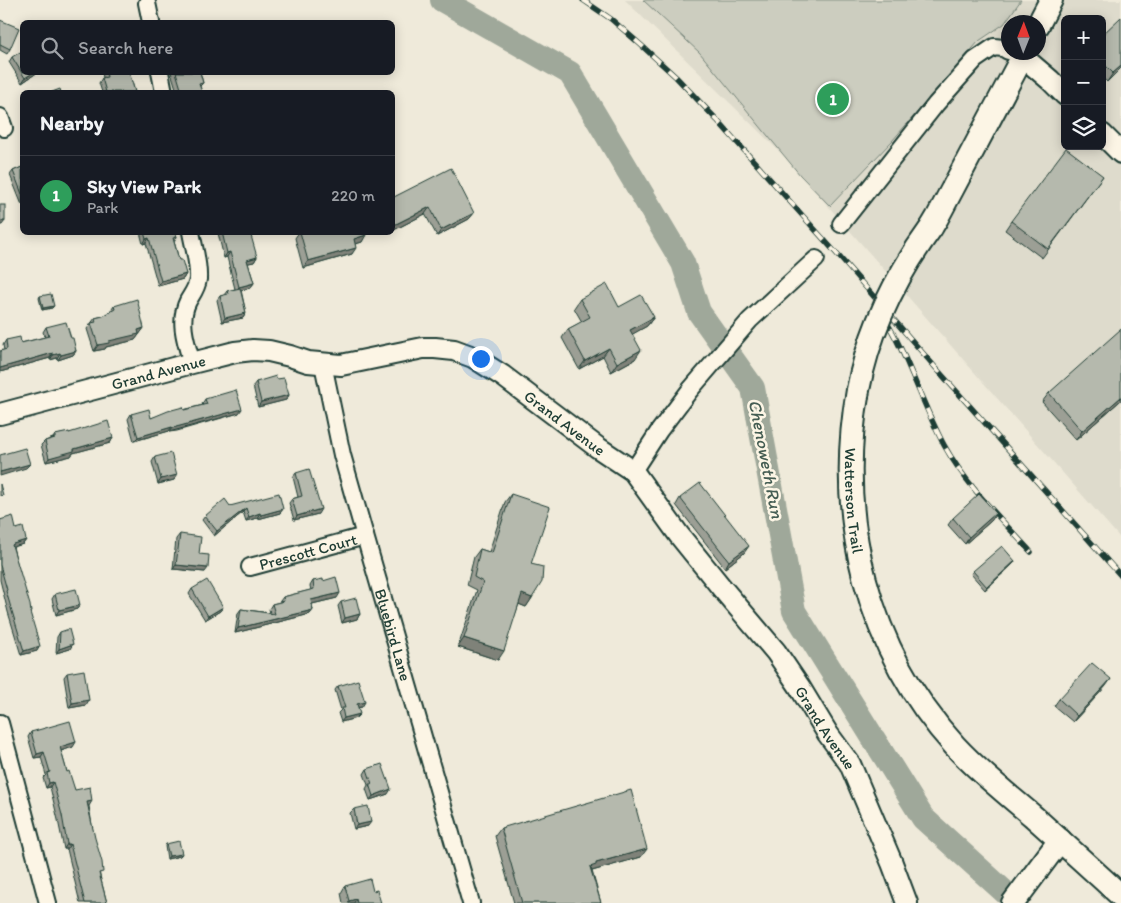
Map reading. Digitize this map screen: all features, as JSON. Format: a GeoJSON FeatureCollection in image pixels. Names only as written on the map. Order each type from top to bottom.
{"type":"FeatureCollection","features":[{"type":"Feature","properties":{"kind":"main road"},"geometry":{"type":"LineString","coordinates":[[1043,15],[1051,0]]}},
{"type":"Feature","properties":{"kind":"main road","name":"Watterson Trail"},"geometry":{"type":"LineString","coordinates":[[1014,60],[937,218],[916,247],[898,278],[881,314],[870,344],[858,390],[850,449],[853,521],[868,591],[883,633],[894,657],[932,718],[955,746],[977,768],[1121,896]]}},
{"type":"Feature","properties":{"kind":"main road"},"geometry":{"type":"LineString","coordinates":[[1013,903],[1060,840]]}},
{"type":"Feature","properties":{"kind":"street"},"geometry":{"type":"LineString","coordinates":[[147,3],[151,20]]}},
{"type":"Feature","properties":{"kind":"street"},"geometry":{"type":"LineString","coordinates":[[841,224],[936,104],[975,60],[994,47],[1001,48]]}},
{"type":"Feature","properties":{"kind":"street"},"geometry":{"type":"LineString","coordinates":[[1026,60],[1061,91]]}},
{"type":"Feature","properties":{"kind":"street"},"geometry":{"type":"LineString","coordinates":[[161,75],[164,90]]}},
{"type":"Feature","properties":{"kind":"street"},"geometry":{"type":"LineString","coordinates":[[1106,138],[1121,153]]}},
{"type":"Feature","properties":{"kind":"street"},"geometry":{"type":"LineString","coordinates":[[192,235],[198,271],[197,283],[184,312],[183,333],[192,362]]}},
{"type":"Feature","properties":{"kind":"street"},"geometry":{"type":"LineString","coordinates":[[632,471],[690,390],[750,320],[816,259]]}},
{"type":"Feature","properties":{"kind":"street","name":"Grand Avenue"},"geometry":{"type":"LineString","coordinates":[[0,414],[192,362],[220,355],[254,350],[270,351],[308,362],[341,365],[423,348],[454,350],[473,357],[503,376],[597,448],[632,471],[715,580],[776,652],[828,734],[850,764],[908,903]]}},
{"type":"Feature","properties":{"kind":"street","name":"Bluebird Lane"},"geometry":{"type":"LineString","coordinates":[[323,364],[342,455],[471,903]]}},
{"type":"Feature","properties":{"kind":"street","name":"Prescott Court"},"geometry":{"type":"LineString","coordinates":[[250,567],[365,536]]}},
{"type":"Feature","properties":{"kind":"street"},"geometry":{"type":"LineString","coordinates":[[0,723],[48,903]]}},
{"type":"Feature","properties":{"kind":"shaded area"},"geometry":{"type":"Polygon","coordinates":[[[625,0],[1121,0],[1121,539],[785,157],[625,0]]]}},
{"type":"Feature","properties":{"kind":"shaded area"},"geometry":{"type":"Polygon","coordinates":[[[643,0],[1021,0],[1010,15],[1001,15],[1001,26],[979,41],[892,141],[830,206],[800,175],[700,53],[643,0]]]}},
{"type":"Feature","properties":{"kind":"building"},"geometry":{"type":"Polygon","coordinates":[[[1121,17],[1121,66],[1113,73],[1106,66],[1106,31],[1121,17]]]}},
{"type":"Feature","properties":{"kind":"building"},"geometry":{"type":"Polygon","coordinates":[[[0,20],[19,28],[10,49],[0,44],[0,20]]]}},
{"type":"Feature","properties":{"kind":"building"},"geometry":{"type":"Polygon","coordinates":[[[20,52],[20,70],[12,57],[20,52]]]}},
{"type":"Feature","properties":{"kind":"building"},"geometry":{"type":"Polygon","coordinates":[[[107,75],[130,75],[134,90],[105,90],[102,78],[107,77],[107,75]]]}},
{"type":"Feature","properties":{"kind":"building"},"geometry":{"type":"Polygon","coordinates":[[[177,75],[201,75],[203,83],[199,84],[201,90],[181,90],[177,75]]]}},
{"type":"Feature","properties":{"kind":"building"},"geometry":{"type":"Polygon","coordinates":[[[1064,150],[1069,150],[1103,176],[1048,249],[1011,221],[1064,150]]]}},
{"type":"Feature","properties":{"kind":"building"},"geometry":{"type":"Polygon","coordinates":[[[20,168],[20,189],[13,171],[20,168]]]}},
{"type":"Feature","properties":{"kind":"building"},"geometry":{"type":"Polygon","coordinates":[[[451,168],[474,213],[441,230],[430,207],[395,224],[395,196],[451,168]]]}},
{"type":"Feature","properties":{"kind":"building"},"geometry":{"type":"Polygon","coordinates":[[[0,205],[5,205],[5,221],[0,221],[0,205]]]}},
{"type":"Feature","properties":{"kind":"building"},"geometry":{"type":"Polygon","coordinates":[[[145,235],[176,235],[177,237],[173,238],[179,260],[182,260],[186,274],[161,281],[149,238],[146,239],[145,235]]]}},
{"type":"Feature","properties":{"kind":"building"},"geometry":{"type":"Polygon","coordinates":[[[223,235],[251,235],[257,257],[247,260],[254,283],[239,287],[230,252],[227,253],[223,235]]]}},
{"type":"Feature","properties":{"kind":"building"},"geometry":{"type":"Polygon","coordinates":[[[301,235],[366,235],[354,239],[356,248],[308,261],[301,235]]]}},
{"type":"Feature","properties":{"kind":"building"},"geometry":{"type":"Polygon","coordinates":[[[607,284],[619,307],[641,295],[654,317],[630,330],[641,350],[617,363],[609,348],[585,361],[568,329],[590,317],[580,299],[607,284]]]}},
{"type":"Feature","properties":{"kind":"building"},"geometry":{"type":"Polygon","coordinates":[[[240,288],[246,313],[225,318],[220,296],[228,294],[227,291],[240,288]]]}},
{"type":"Feature","properties":{"kind":"building"},"geometry":{"type":"Polygon","coordinates":[[[51,294],[54,306],[43,308],[40,296],[51,294]]]}},
{"type":"Feature","properties":{"kind":"building"},"geometry":{"type":"Polygon","coordinates":[[[137,299],[144,328],[138,330],[139,334],[98,345],[91,323],[96,322],[95,318],[115,309],[114,306],[137,299]]]}},
{"type":"Feature","properties":{"kind":"building"},"geometry":{"type":"Polygon","coordinates":[[[66,322],[76,351],[61,355],[60,353],[53,355],[53,353],[0,368],[0,351],[7,349],[6,340],[20,337],[21,343],[49,336],[46,327],[66,322]]]}},
{"type":"Feature","properties":{"kind":"building"},"geometry":{"type":"Polygon","coordinates":[[[1121,329],[1121,397],[1082,431],[1049,393],[1121,329]]]}},
{"type":"Feature","properties":{"kind":"building"},"geometry":{"type":"Polygon","coordinates":[[[276,376],[277,379],[284,378],[289,395],[261,402],[256,382],[276,376]]]}},
{"type":"Feature","properties":{"kind":"building"},"geometry":{"type":"Polygon","coordinates":[[[236,390],[242,409],[138,437],[131,414],[149,409],[151,418],[183,407],[184,410],[207,404],[205,399],[236,390]]]}},
{"type":"Feature","properties":{"kind":"building"},"geometry":{"type":"Polygon","coordinates":[[[108,421],[113,438],[49,458],[45,441],[55,438],[55,435],[69,433],[108,421]]]}},
{"type":"Feature","properties":{"kind":"building"},"geometry":{"type":"Polygon","coordinates":[[[25,448],[30,464],[0,472],[0,455],[25,448]]]}},
{"type":"Feature","properties":{"kind":"building"},"geometry":{"type":"Polygon","coordinates":[[[171,453],[177,475],[161,479],[155,457],[171,453]]]}},
{"type":"Feature","properties":{"kind":"building"},"geometry":{"type":"Polygon","coordinates":[[[309,469],[321,509],[297,516],[292,499],[302,496],[296,473],[309,469]]]}},
{"type":"Feature","properties":{"kind":"building"},"geometry":{"type":"Polygon","coordinates":[[[700,483],[749,546],[729,561],[680,498],[700,483]]]}},
{"type":"Feature","properties":{"kind":"building"},"geometry":{"type":"Polygon","coordinates":[[[0,484],[3,495],[0,496],[0,484]]]}},
{"type":"Feature","properties":{"kind":"building"},"geometry":{"type":"Polygon","coordinates":[[[279,493],[283,509],[249,517],[246,508],[217,531],[205,516],[225,499],[230,506],[279,493]]]}},
{"type":"Feature","properties":{"kind":"building"},"geometry":{"type":"Polygon","coordinates":[[[511,494],[550,507],[531,564],[543,567],[542,582],[532,598],[522,594],[504,651],[464,638],[483,582],[474,577],[480,549],[492,553],[511,494]]]}},
{"type":"Feature","properties":{"kind":"building"},"geometry":{"type":"Polygon","coordinates":[[[979,494],[996,513],[969,537],[953,518],[979,494]]]}},
{"type":"Feature","properties":{"kind":"building"},"geometry":{"type":"Polygon","coordinates":[[[13,516],[16,529],[23,527],[26,540],[12,545],[40,646],[24,651],[0,565],[0,520],[13,516]]]}},
{"type":"Feature","properties":{"kind":"building"},"geometry":{"type":"Polygon","coordinates":[[[180,534],[201,537],[199,554],[209,555],[208,568],[176,565],[180,534]]]}},
{"type":"Feature","properties":{"kind":"building"},"geometry":{"type":"Polygon","coordinates":[[[1002,546],[1015,561],[987,587],[973,571],[1002,546]]]}},
{"type":"Feature","properties":{"kind":"building"},"geometry":{"type":"Polygon","coordinates":[[[336,577],[340,593],[311,600],[313,610],[238,628],[241,609],[275,614],[272,604],[284,601],[283,597],[314,589],[313,581],[323,579],[323,581],[336,577]]]}},
{"type":"Feature","properties":{"kind":"building"},"geometry":{"type":"Polygon","coordinates":[[[207,580],[223,607],[208,616],[192,589],[207,580]]]}},
{"type":"Feature","properties":{"kind":"building"},"geometry":{"type":"Polygon","coordinates":[[[76,589],[80,605],[59,610],[55,594],[76,589]]]}},
{"type":"Feature","properties":{"kind":"building"},"geometry":{"type":"Polygon","coordinates":[[[356,598],[360,614],[345,618],[341,602],[356,598]]]}},
{"type":"Feature","properties":{"kind":"building"},"geometry":{"type":"Polygon","coordinates":[[[69,629],[73,644],[59,649],[60,632],[69,629]]]}},
{"type":"Feature","properties":{"kind":"building"},"geometry":{"type":"Polygon","coordinates":[[[1092,663],[1111,679],[1077,716],[1059,699],[1092,663]]]}},
{"type":"Feature","properties":{"kind":"building"},"geometry":{"type":"Polygon","coordinates":[[[84,670],[89,700],[72,703],[67,673],[84,670]]]}},
{"type":"Feature","properties":{"kind":"building"},"geometry":{"type":"Polygon","coordinates":[[[358,680],[365,702],[357,704],[360,714],[344,718],[342,708],[345,708],[338,686],[358,680]]]}},
{"type":"Feature","properties":{"kind":"building"},"geometry":{"type":"Polygon","coordinates":[[[70,721],[76,742],[60,747],[67,772],[69,771],[75,790],[90,787],[92,801],[87,802],[102,862],[103,872],[99,873],[107,903],[85,903],[70,844],[67,844],[62,815],[53,782],[49,783],[47,773],[50,772],[44,752],[37,754],[31,732],[70,721]]]}},
{"type":"Feature","properties":{"kind":"building"},"geometry":{"type":"Polygon","coordinates":[[[382,764],[391,789],[373,796],[369,784],[372,784],[367,769],[382,764]]]}},
{"type":"Feature","properties":{"kind":"building"},"geometry":{"type":"Polygon","coordinates":[[[631,790],[647,849],[596,863],[596,865],[590,867],[601,903],[522,903],[501,828],[631,790]]]}},
{"type":"Feature","properties":{"kind":"building"},"geometry":{"type":"Polygon","coordinates":[[[368,806],[371,822],[357,825],[354,809],[368,806]]]}},
{"type":"Feature","properties":{"kind":"building"},"geometry":{"type":"Polygon","coordinates":[[[179,841],[182,854],[169,856],[166,844],[179,841]]]}},
{"type":"Feature","properties":{"kind":"building"},"geometry":{"type":"Polygon","coordinates":[[[370,879],[373,891],[377,890],[381,903],[357,903],[356,899],[349,901],[345,886],[370,879]]]}},
{"type":"Feature","properties":{"kind":"waterway","name":"Chenoweth Run"},"geometry":{"type":"LineString","coordinates":[[442,0],[570,73],[683,263],[699,312],[753,388],[794,611],[923,818],[1017,903]]}},
{"type":"Feature","properties":{"kind":"railway"},"geometry":{"type":"LineString","coordinates":[[583,0],[611,19],[641,45],[676,77],[717,120],[1121,576]]}},
{"type":"Feature","properties":{"kind":"railway"},"geometry":{"type":"LineString","coordinates":[[879,310],[898,342],[932,421],[953,460],[984,501],[1031,552]]}},
{"type":"Feature","properties":{"kind":"place","name":"Sky View Park"},"geometry":{"type":"Point","coordinates":[833,99]}}]}
